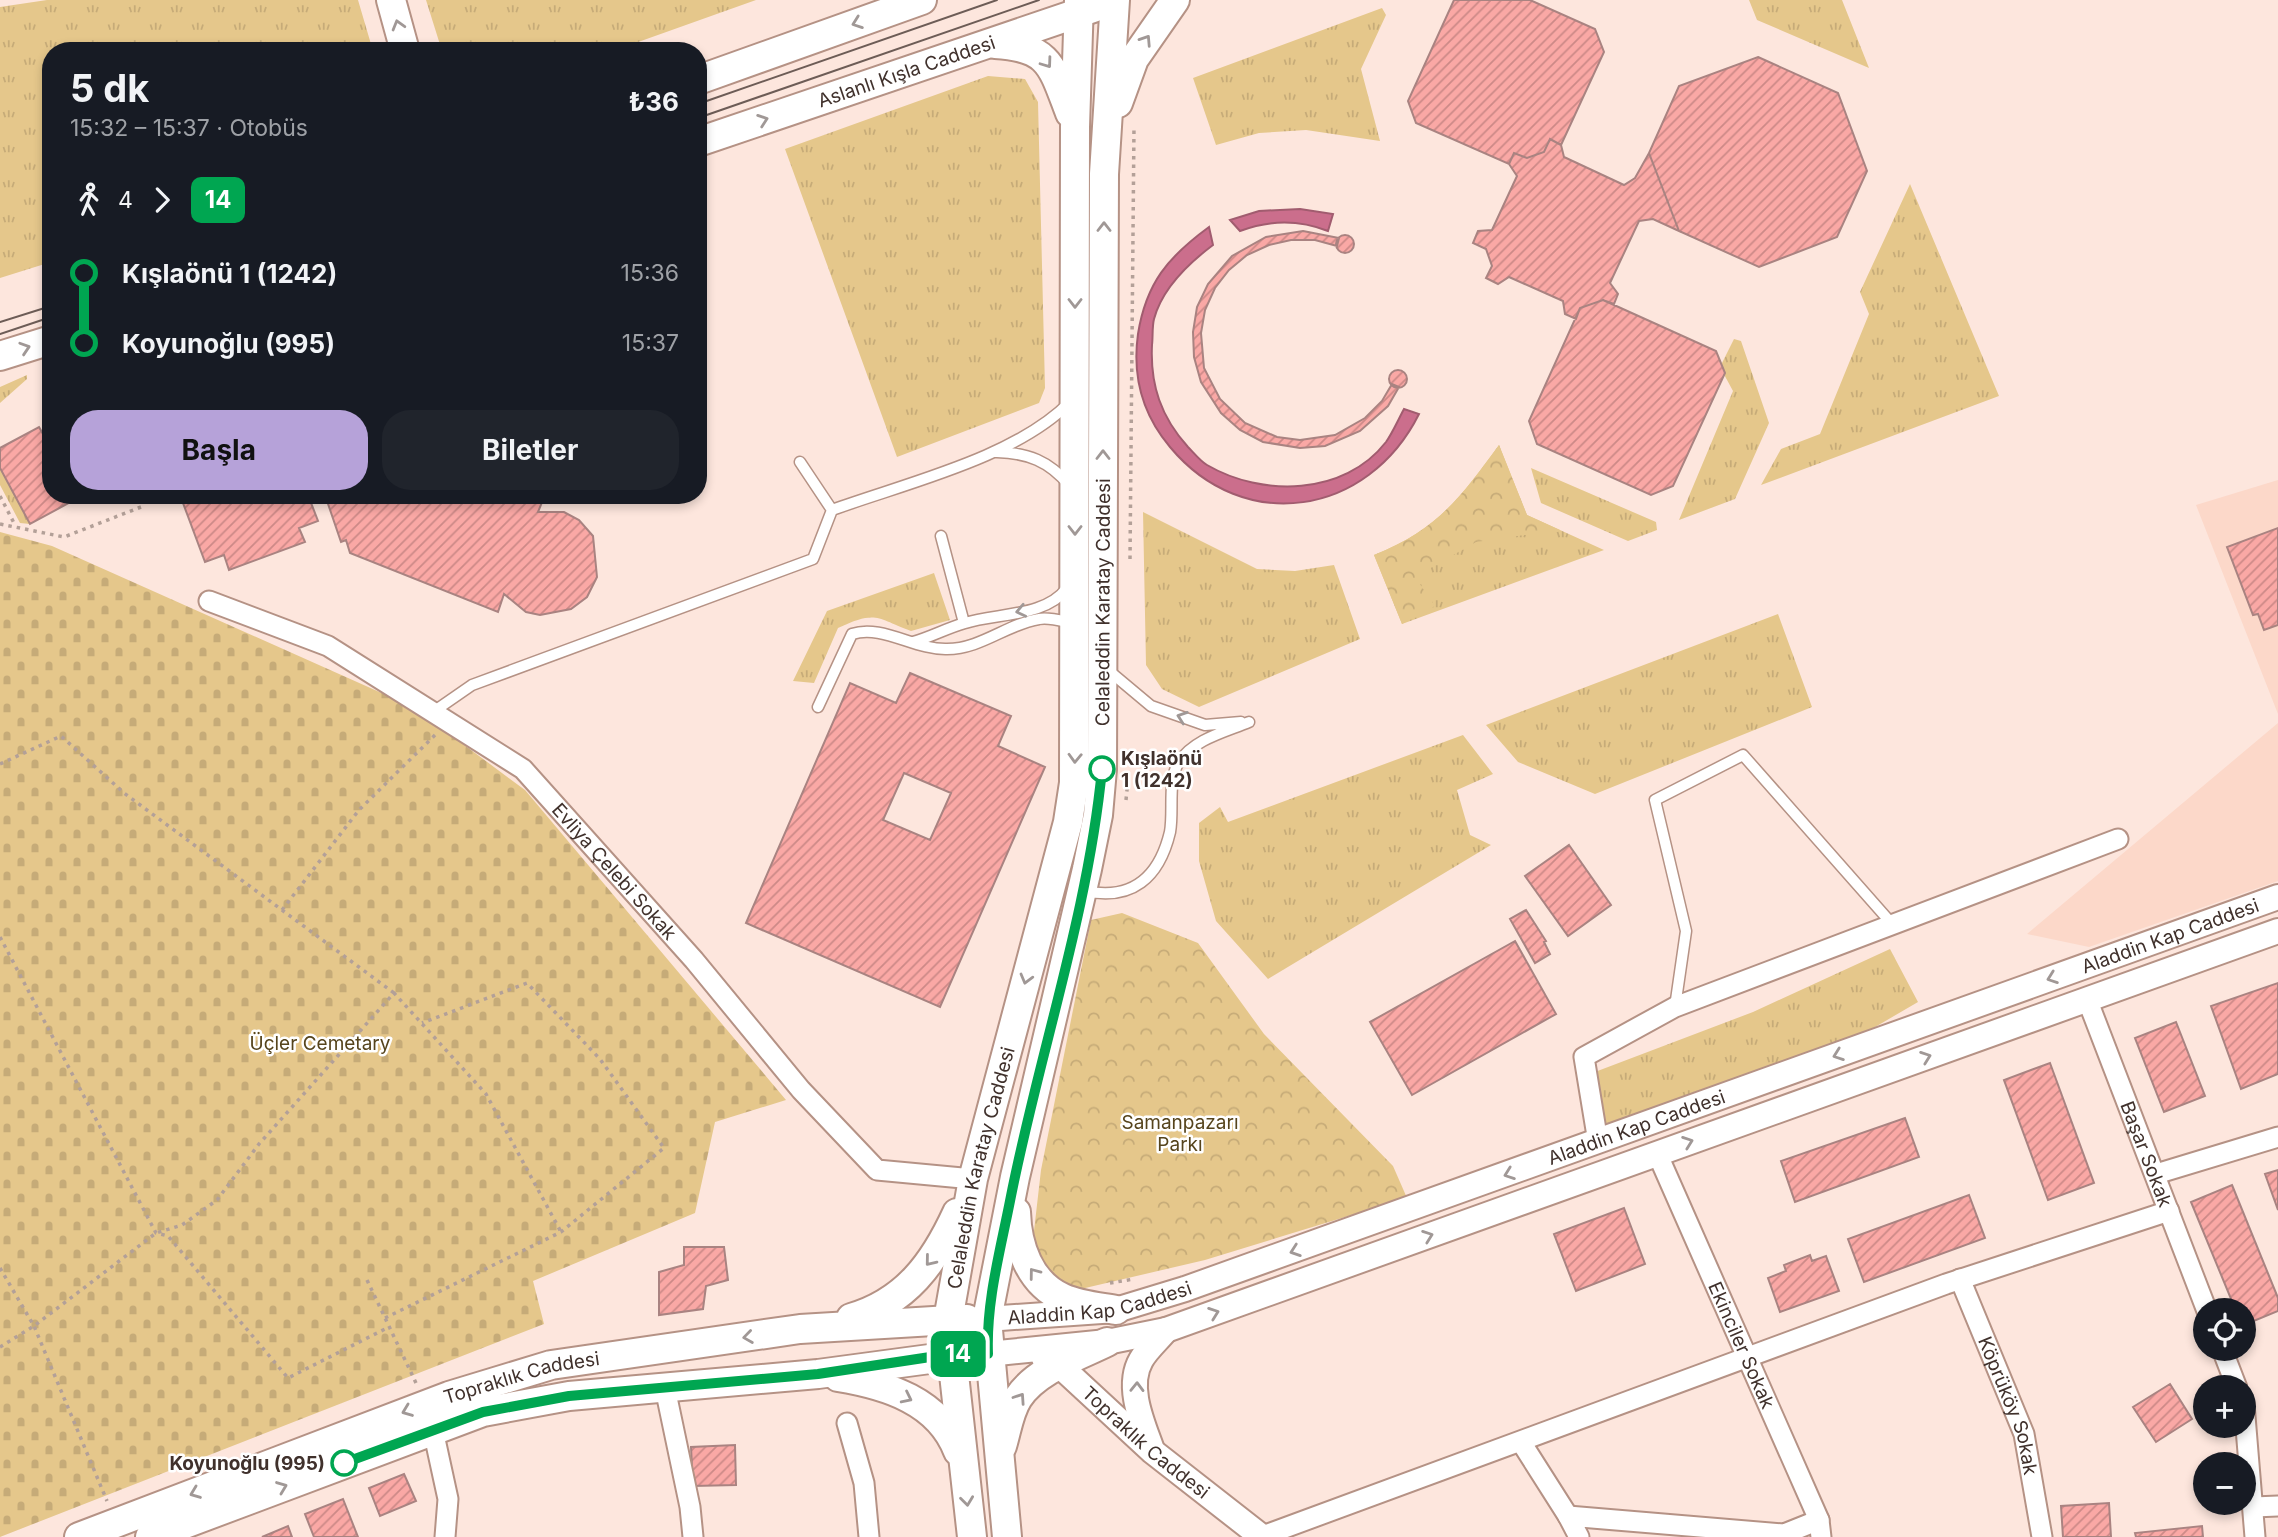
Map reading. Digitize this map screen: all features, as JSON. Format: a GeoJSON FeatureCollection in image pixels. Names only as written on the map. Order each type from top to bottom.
{"type":"FeatureCollection","features":[{"type":"Feature","properties":{"kind":"main road"},"geometry":{"type":"LineString","coordinates":[[391,0],[403,42]]}},
{"type":"Feature","properties":{"kind":"main road"},"geometry":{"type":"LineString","coordinates":[[707,77],[922,0]]}},
{"type":"Feature","properties":{"kind":"main road","name":"Aslanlı Kışla Caddesi"},"geometry":{"type":"LineString","coordinates":[[707,139],[986,44],[1079,7],[1115,0]]}},
{"type":"Feature","properties":{"kind":"main road","name":"Celaleddin Karatay Caddesi"},"geometry":{"type":"LineString","coordinates":[[988,1354],[987,1319],[1015,1177],[1098,816],[1102,769],[1104,174],[1115,0]]}},
{"type":"Feature","properties":{"kind":"main road"},"geometry":{"type":"LineString","coordinates":[[1104,174],[1113,124],[1134,59],[1175,0]]}},
{"type":"Feature","properties":{"kind":"main road","name":"Celaleddin Karatay Caddesi"},"geometry":{"type":"LineString","coordinates":[[950,1354],[948,1320],[973,1179],[1068,822],[1074,783],[1075,127],[1079,7]]}},
{"type":"Feature","properties":{"kind":"main road"},"geometry":{"type":"LineString","coordinates":[[986,44],[1021,45],[1040,53],[1055,74],[1075,127]]}},
{"type":"Feature","properties":{"kind":"main road"},"geometry":{"type":"LineString","coordinates":[[0,356],[42,343]]}},
{"type":"Feature","properties":{"kind":"main road"},"geometry":{"type":"LineString","coordinates":[[1015,1177],[1017,1238],[1027,1263],[1042,1283],[1062,1298],[1116,1310]]}},
{"type":"Feature","properties":{"kind":"main road"},"geometry":{"type":"LineString","coordinates":[[800,1329],[879,1310],[899,1295],[935,1256],[973,1179]]}},
{"type":"Feature","properties":{"kind":"main road","name":"Topraklık Caddesi"},"geometry":{"type":"LineString","coordinates":[[150,1537],[551,1365],[800,1329],[987,1319]]}},
{"type":"Feature","properties":{"kind":"main road"},"geometry":{"type":"LineString","coordinates":[[998,1462],[1018,1397],[1059,1365],[1107,1342]]}},
{"type":"Feature","properties":{"kind":"main road"},"geometry":{"type":"LineString","coordinates":[[950,1354],[972,1537]]}},
{"type":"Feature","properties":{"kind":"main road","name":"Topraklık Caddesi"},"geometry":{"type":"LineString","coordinates":[[79,1537],[429,1417],[483,1412],[529,1402],[818,1374],[950,1354],[988,1354]]}},
{"type":"Feature","properties":{"kind":"main road"},"geometry":{"type":"LineString","coordinates":[[988,1354],[1007,1537]]}},
{"type":"Feature","properties":{"kind":"main road"},"geometry":{"type":"LineString","coordinates":[[818,1374],[887,1388],[913,1399],[934,1415],[953,1438],[963,1464]]}},
{"type":"Feature","properties":{"kind":"street","name":"Evliya Çelebi Sokak"},"geometry":{"type":"LineString","coordinates":[[209,601],[328,646],[523,769],[694,960],[801,1090],[877,1170],[973,1179]]}},
{"type":"Feature","properties":{"kind":"street"},"geometry":{"type":"LineString","coordinates":[[1598,1142],[1584,1057],[1675,1007],[2118,839]]}},
{"type":"Feature","properties":{"kind":"street","name":"Aladdin Kap Caddesi"},"geometry":{"type":"LineString","coordinates":[[987,1319],[1116,1310],[1319,1243],[2278,897]]}},
{"type":"Feature","properties":{"kind":"street","name":"Aladdin Kap Caddesi"},"geometry":{"type":"LineString","coordinates":[[988,1354],[1107,1342],[1167,1330],[2278,931]]}},
{"type":"Feature","properties":{"kind":"street"},"geometry":{"type":"LineString","coordinates":[[2080,967],[2087,999]]}},
{"type":"Feature","properties":{"kind":"street","name":"Başar Sokak"},"geometry":{"type":"LineString","coordinates":[[2087,999],[2157,1174],[2202,1298]]}},
{"type":"Feature","properties":{"kind":"street"},"geometry":{"type":"LineString","coordinates":[[2157,1174],[2278,1137]]}},
{"type":"Feature","properties":{"kind":"street","name":"Ekinciler Sokak"},"geometry":{"type":"LineString","coordinates":[[1657,1153],[1748,1357],[1820,1528]]}},
{"type":"Feature","properties":{"kind":"street"},"geometry":{"type":"LineString","coordinates":[[1261,1536],[1521,1443],[1960,1279],[2169,1211]]}},
{"type":"Feature","properties":{"kind":"street","name":"Köprüköy Sokak"},"geometry":{"type":"LineString","coordinates":[[1960,1279],[2024,1434],[2042,1537]]}},
{"type":"Feature","properties":{"kind":"street"},"geometry":{"type":"LineString","coordinates":[[1153,1451],[1140,1418],[1135,1388],[1140,1362],[1167,1330]]}},
{"type":"Feature","properties":{"kind":"street","name":"Topraklık Caddesi"},"geometry":{"type":"LineString","coordinates":[[1028,1350],[1059,1365],[1153,1451],[1261,1536]]}},
{"type":"Feature","properties":{"kind":"street"},"geometry":{"type":"LineString","coordinates":[[665,1388],[690,1507],[692,1537]]}},
{"type":"Feature","properties":{"kind":"street"},"geometry":{"type":"LineString","coordinates":[[429,1417],[448,1499],[445,1537]]}},
{"type":"Feature","properties":{"kind":"street"},"geometry":{"type":"LineString","coordinates":[[847,1423],[864,1483],[869,1537]]}},
{"type":"Feature","properties":{"kind":"street"},"geometry":{"type":"LineString","coordinates":[[1521,1443],[1579,1537]]}},
{"type":"Feature","properties":{"kind":"street"},"geometry":{"type":"LineString","coordinates":[[2256,1507],[2278,1506]]}},
{"type":"Feature","properties":{"kind":"street"},"geometry":{"type":"LineString","coordinates":[[2254,1515],[2255,1537]]}},
{"type":"Feature","properties":{"kind":"street"},"geometry":{"type":"LineString","coordinates":[[1568,1516],[1784,1534],[1820,1528]]}},
{"type":"Feature","properties":{"kind":"lane"},"geometry":{"type":"LineString","coordinates":[[440,717],[472,685],[813,559],[832,510],[993,452],[1055,417],[1075,396]]}},
{"type":"Feature","properties":{"kind":"lane"},"geometry":{"type":"LineString","coordinates":[[993,452],[1023,452],[1055,468],[1075,492]]}},
{"type":"Feature","properties":{"kind":"lane"},"geometry":{"type":"LineString","coordinates":[[800,461],[832,510]]}},
{"type":"Feature","properties":{"kind":"lane"},"geometry":{"type":"LineString","coordinates":[[941,536],[964,623]]}},
{"type":"Feature","properties":{"kind":"lane"},"geometry":{"type":"LineString","coordinates":[[908,644],[964,623],[1041,606],[1058,599],[1075,576]]}},
{"type":"Feature","properties":{"kind":"lane"},"geometry":{"type":"LineString","coordinates":[[818,707],[852,634],[864,630],[908,644],[946,649],[974,646],[1023,623],[1042,618],[1076,623]]}},
{"type":"Feature","properties":{"kind":"lane"},"geometry":{"type":"LineString","coordinates":[[1082,890],[1094,893],[1132,890],[1149,879],[1170,832],[1178,763],[1198,743],[1249,722],[1205,724],[1151,706],[1102,665]]}},
{"type":"Feature","properties":{"kind":"lane"},"geometry":{"type":"LineString","coordinates":[[1675,1007],[1686,931],[1655,800],[1743,755],[1893,925]]}},
{"type":"Feature","properties":{"kind":"path"},"geometry":{"type":"LineString","coordinates":[[0,496],[16,526]]}},
{"type":"Feature","properties":{"kind":"path"},"geometry":{"type":"LineString","coordinates":[[0,524],[64,537],[141,507]]}},
{"type":"Feature","properties":{"kind":"path"},"geometry":{"type":"LineString","coordinates":[[282,910],[359,810],[440,717]]}},
{"type":"Feature","properties":{"kind":"path"},"geometry":{"type":"LineString","coordinates":[[0,764],[61,736],[124,793],[394,993],[486,1094],[561,1232]]}},
{"type":"Feature","properties":{"kind":"path"},"geometry":{"type":"LineString","coordinates":[[0,937],[156,1233],[167,1236],[288,1377],[389,1327]]}},
{"type":"Feature","properties":{"kind":"path"},"geometry":{"type":"LineString","coordinates":[[385,1318],[561,1232],[664,1148],[600,1059],[527,983],[422,1023]]}},
{"type":"Feature","properties":{"kind":"path"},"geometry":{"type":"LineString","coordinates":[[0,1347],[34,1326],[156,1233],[182,1225],[217,1200],[259,1144],[394,993]]}},
{"type":"Feature","properties":{"kind":"path"},"geometry":{"type":"LineString","coordinates":[[0,1268],[34,1326],[116,1523]]}},
{"type":"Feature","properties":{"kind":"path"},"geometry":{"type":"LineString","coordinates":[[367,1280],[429,1417]]}},
{"type":"Feature","properties":{"kind":"shaded area"},"geometry":{"type":"Polygon","coordinates":[[[1300,209],[1333,214],[1328,231],[1307,225],[1284,223],[1240,231],[1230,220],[1259,211],[1300,209]]]}},
{"type":"Feature","properties":{"kind":"shaded area"},"geometry":{"type":"Polygon","coordinates":[[[1209,227],[1213,245],[1170,287],[1154,319],[1153,374],[1164,412],[1179,436],[1204,463],[1229,475],[1277,486],[1301,486],[1348,473],[1369,460],[1386,442],[1404,409],[1419,414],[1397,448],[1369,475],[1337,493],[1303,502],[1268,503],[1233,494],[1200,475],[1170,447],[1152,421],[1138,380],[1138,334],[1142,316],[1161,273],[1182,249],[1209,227]]]}},
{"type":"Feature","properties":{"kind":"shaded area"},"geometry":{"type":"Polygon","coordinates":[[[2278,480],[2278,714],[2196,505],[2278,480]]]}},
{"type":"Feature","properties":{"kind":"shaded area"},"geometry":{"type":"Polygon","coordinates":[[[2278,723],[2278,881],[2089,947],[2027,934],[2278,723]]]}},
{"type":"Feature","properties":{"kind":"green space"},"geometry":{"type":"Polygon","coordinates":[[[47,0],[358,0],[370,42],[42,42],[42,265],[0,278],[0,7],[47,0]]]}},
{"type":"Feature","properties":{"kind":"green space"},"geometry":{"type":"Polygon","coordinates":[[[426,0],[756,0],[638,42],[439,42],[426,0]]]}},
{"type":"Feature","properties":{"kind":"green space"},"geometry":{"type":"Polygon","coordinates":[[[1749,0],[1842,0],[1869,68],[1757,20],[1749,0]]]}},
{"type":"Feature","properties":{"kind":"green space"},"geometry":{"type":"Polygon","coordinates":[[[1382,8],[1386,15],[1361,69],[1380,141],[1306,130],[1259,133],[1216,145],[1193,78],[1382,8]]]}},
{"type":"Feature","properties":{"kind":"green space"},"geometry":{"type":"Polygon","coordinates":[[[988,76],[1025,79],[1038,102],[1045,388],[1039,403],[897,457],[785,149],[988,76]]]}},
{"type":"Feature","properties":{"kind":"green space"},"geometry":{"type":"Polygon","coordinates":[[[1910,184],[1999,396],[1761,485],[1781,449],[1820,434],[1869,314],[1860,292],[1910,184]]]}},
{"type":"Feature","properties":{"kind":"green space"},"geometry":{"type":"Polygon","coordinates":[[[1734,339],[1741,341],[1769,423],[1735,499],[1679,520],[1733,391],[1720,367],[1734,339]]]}},
{"type":"Feature","properties":{"kind":"green space"},"geometry":{"type":"Polygon","coordinates":[[[27,375],[27,379],[0,403],[0,387],[27,375]]]}},
{"type":"Feature","properties":{"kind":"green space"},"geometry":{"type":"Polygon","coordinates":[[[1499,445],[1527,515],[1604,550],[1402,624],[1374,555],[1415,535],[1446,510],[1499,445]]]}},
{"type":"Feature","properties":{"kind":"green space"},"geometry":{"type":"Polygon","coordinates":[[[1499,445],[1527,515],[1560,530],[1476,542],[1415,577],[1435,606],[1402,624],[1374,555],[1415,535],[1446,510],[1499,445]]]}},
{"type":"Feature","properties":{"kind":"green space"},"geometry":{"type":"Polygon","coordinates":[[[0,468],[30,524],[20,523],[0,485],[0,468]]]}},
{"type":"Feature","properties":{"kind":"green space"},"geometry":{"type":"Polygon","coordinates":[[[1531,468],[1656,522],[1657,530],[1628,541],[1541,503],[1531,468]]]}},
{"type":"Feature","properties":{"kind":"green space"},"geometry":{"type":"Polygon","coordinates":[[[1143,512],[1257,569],[1295,571],[1334,565],[1360,639],[1199,707],[1162,689],[1146,665],[1143,512]]]}},
{"type":"Feature","properties":{"kind":"green space","name":"Üçler Cemetary"},"geometry":{"type":"Polygon","coordinates":[[[0,532],[52,546],[413,707],[525,790],[786,1100],[715,1122],[695,1213],[533,1281],[544,1324],[0,1537],[0,532]]]}},
{"type":"Feature","properties":{"kind":"green space"},"geometry":{"type":"Polygon","coordinates":[[[934,573],[950,620],[911,631],[876,618],[851,622],[838,628],[814,683],[793,681],[827,611],[934,573]]]}},
{"type":"Feature","properties":{"kind":"green space"},"geometry":{"type":"Polygon","coordinates":[[[1778,614],[1812,707],[1595,794],[1518,762],[1486,725],[1778,614]]]}},
{"type":"Feature","properties":{"kind":"green space"},"geometry":{"type":"Polygon","coordinates":[[[1463,735],[1493,774],[1457,790],[1470,835],[1491,845],[1268,979],[1216,921],[1199,861],[1199,823],[1220,807],[1228,822],[1463,735]]]}},
{"type":"Feature","properties":{"kind":"green space","name":"Samanpazarı Parkı"},"geometry":{"type":"Polygon","coordinates":[[[1122,913],[1198,943],[1264,1034],[1393,1166],[1407,1198],[1205,1260],[1068,1292],[1031,1257],[1041,1170],[1091,920],[1122,913]]]}},
{"type":"Feature","properties":{"kind":"green space"},"geometry":{"type":"Polygon","coordinates":[[[1890,949],[1918,1002],[1822,1058],[1608,1137],[1587,1075],[1753,1012],[1890,949]]]}},
{"type":"Feature","properties":{"kind":"building"},"geometry":{"type":"Polygon","coordinates":[[[1454,0],[1530,0],[1595,29],[1604,52],[1561,145],[1550,139],[1544,152],[1527,158],[1514,153],[1509,164],[1416,123],[1408,101],[1454,0]]]}},
{"type":"Feature","properties":{"kind":"building"},"geometry":{"type":"Polygon","coordinates":[[[1758,57],[1838,93],[1867,171],[1837,237],[1759,267],[1679,231],[1649,153],[1679,86],[1758,57]]]}},
{"type":"Feature","properties":{"kind":"building"},"geometry":{"type":"Polygon","coordinates":[[[1550,139],[1561,145],[1564,157],[1624,185],[1635,178],[1649,153],[1679,231],[1653,219],[1639,221],[1610,283],[1618,294],[1614,304],[1603,300],[1580,308],[1576,319],[1565,314],[1563,301],[1509,277],[1498,284],[1486,278],[1492,266],[1486,249],[1473,243],[1478,231],[1492,230],[1517,176],[1509,164],[1514,153],[1527,158],[1544,152],[1550,139]]]}},
{"type":"Feature","properties":{"kind":"building"},"geometry":{"type":"Polygon","coordinates":[[[1303,231],[1339,238],[1337,246],[1315,240],[1291,240],[1269,245],[1247,255],[1229,270],[1215,288],[1205,310],[1201,333],[1204,368],[1220,399],[1245,423],[1277,437],[1300,440],[1335,435],[1365,418],[1382,401],[1392,384],[1399,387],[1388,406],[1360,431],[1325,446],[1300,448],[1263,442],[1240,430],[1221,413],[1201,382],[1194,357],[1193,332],[1197,307],[1208,284],[1232,256],[1266,237],[1303,231]]]}},
{"type":"Feature","properties":{"kind":"building"},"geometry":{"type":"Polygon","coordinates":[[[1345,235],[1351,238],[1354,244],[1351,250],[1345,253],[1339,250],[1336,244],[1339,238],[1345,235]]]}},
{"type":"Feature","properties":{"kind":"building"},"geometry":{"type":"Polygon","coordinates":[[[1603,300],[1716,351],[1725,373],[1673,486],[1651,495],[1537,444],[1529,421],[1580,308],[1603,300]]]}},
{"type":"Feature","properties":{"kind":"building"},"geometry":{"type":"Polygon","coordinates":[[[1398,370],[1404,373],[1407,379],[1404,385],[1398,388],[1392,385],[1389,379],[1392,373],[1398,370]]]}},
{"type":"Feature","properties":{"kind":"building"},"geometry":{"type":"Polygon","coordinates":[[[39,427],[42,432],[42,504],[67,504],[30,524],[0,468],[0,448],[39,427]]]}},
{"type":"Feature","properties":{"kind":"building"},"geometry":{"type":"Polygon","coordinates":[[[183,504],[311,504],[318,521],[299,528],[305,542],[229,570],[224,555],[205,562],[183,504]]]}},
{"type":"Feature","properties":{"kind":"building"},"geometry":{"type":"Polygon","coordinates":[[[328,504],[541,504],[538,512],[564,512],[579,520],[593,536],[597,577],[587,597],[571,609],[540,615],[526,612],[504,594],[498,612],[350,553],[346,540],[341,542],[328,504]]]}},
{"type":"Feature","properties":{"kind":"building"},"geometry":{"type":"Polygon","coordinates":[[[2278,528],[2278,625],[2264,630],[2258,614],[2253,615],[2227,547],[2278,528]]]}},
{"type":"Feature","properties":{"kind":"building"},"geometry":{"type":"Polygon","coordinates":[[[910,673],[1011,716],[998,746],[1045,767],[940,1007],[746,923],[850,683],[896,703],[910,673]],[[904,773],[883,820],[930,840],[951,793],[904,773]]]}},
{"type":"Feature","properties":{"kind":"building"},"geometry":{"type":"Polygon","coordinates":[[[1569,845],[1611,905],[1568,936],[1525,876],[1569,845]]]}},
{"type":"Feature","properties":{"kind":"building"},"geometry":{"type":"Polygon","coordinates":[[[1526,910],[1546,941],[1544,942],[1550,954],[1535,963],[1510,919],[1526,910]]]}},
{"type":"Feature","properties":{"kind":"building"},"geometry":{"type":"Polygon","coordinates":[[[1515,941],[1556,1014],[1412,1095],[1370,1022],[1515,941]]]}},
{"type":"Feature","properties":{"kind":"building"},"geometry":{"type":"Polygon","coordinates":[[[2278,983],[2278,1074],[2241,1089],[2211,1006],[2278,983]]]}},
{"type":"Feature","properties":{"kind":"building"},"geometry":{"type":"Polygon","coordinates":[[[2176,1022],[2205,1096],[2164,1112],[2135,1038],[2176,1022]]]}},
{"type":"Feature","properties":{"kind":"building"},"geometry":{"type":"Polygon","coordinates":[[[2050,1063],[2094,1183],[2048,1200],[2004,1080],[2050,1063]]]}},
{"type":"Feature","properties":{"kind":"building"},"geometry":{"type":"Polygon","coordinates":[[[1905,1118],[1919,1157],[1795,1202],[1781,1161],[1905,1118]]]}},
{"type":"Feature","properties":{"kind":"building"},"geometry":{"type":"Polygon","coordinates":[[[2278,1170],[2278,1210],[2265,1174],[2278,1170]]]}},
{"type":"Feature","properties":{"kind":"building"},"geometry":{"type":"Polygon","coordinates":[[[2232,1185],[2278,1298],[2278,1311],[2256,1320],[2256,1298],[2231,1298],[2191,1202],[2232,1185]]]}},
{"type":"Feature","properties":{"kind":"building"},"geometry":{"type":"Polygon","coordinates":[[[1969,1195],[1985,1238],[1864,1282],[1848,1239],[1969,1195]]]}},
{"type":"Feature","properties":{"kind":"building"},"geometry":{"type":"Polygon","coordinates":[[[1624,1208],[1645,1264],[1576,1291],[1554,1234],[1624,1208]]]}},
{"type":"Feature","properties":{"kind":"building"},"geometry":{"type":"Polygon","coordinates":[[[684,1247],[724,1247],[728,1280],[706,1286],[703,1309],[659,1315],[659,1272],[684,1265],[684,1247]]]}},
{"type":"Feature","properties":{"kind":"building"},"geometry":{"type":"Polygon","coordinates":[[[1810,1255],[1812,1261],[1826,1256],[1839,1291],[1780,1312],[1768,1278],[1786,1271],[1784,1265],[1810,1255]]]}},
{"type":"Feature","properties":{"kind":"building"},"geometry":{"type":"Polygon","coordinates":[[[2170,1384],[2192,1419],[2156,1442],[2133,1407],[2170,1384]]]}},
{"type":"Feature","properties":{"kind":"building"},"geometry":{"type":"Polygon","coordinates":[[[735,1445],[736,1485],[693,1486],[691,1447],[735,1445]]]}},
{"type":"Feature","properties":{"kind":"building"},"geometry":{"type":"Polygon","coordinates":[[[404,1474],[416,1501],[380,1516],[369,1488],[404,1474]]]}},
{"type":"Feature","properties":{"kind":"building"},"geometry":{"type":"Polygon","coordinates":[[[343,1499],[358,1537],[314,1537],[305,1514],[343,1499]]]}},
{"type":"Feature","properties":{"kind":"building"},"geometry":{"type":"Polygon","coordinates":[[[2109,1503],[2111,1537],[2063,1537],[2061,1506],[2109,1503]]]}},
{"type":"Feature","properties":{"kind":"building"},"geometry":{"type":"Polygon","coordinates":[[[288,1526],[292,1537],[262,1537],[288,1526]]]}},
{"type":"Feature","properties":{"kind":"building"},"geometry":{"type":"Polygon","coordinates":[[[2202,1526],[2203,1537],[2136,1537],[2135,1533],[2202,1526]]]}},
{"type":"Feature","properties":{"kind":"tram line"},"geometry":{"type":"LineString","coordinates":[[707,101],[997,0]]}},
{"type":"Feature","properties":{"kind":"tram line"},"geometry":{"type":"LineString","coordinates":[[707,115],[1039,0]]}},
{"type":"Feature","properties":{"kind":"tram line"},"geometry":{"type":"LineString","coordinates":[[0,322],[42,309]]}},
{"type":"Feature","properties":{"kind":"tram line"},"geometry":{"type":"LineString","coordinates":[[0,334],[42,320]]}},
{"type":"Feature","properties":{"kind":"bus line","name":"14"},"geometry":{"type":"LineString","coordinates":[[344,1463],[483,1412],[529,1402],[569,1396],[818,1374],[950,1354],[988,1354],[987,1319],[992,1293],[1015,1177],[1087,869],[1098,816],[1102,769]]}},
{"type":"Feature","properties":{"kind":"place","name":"Kışlaönü 1 (1242)"},"geometry":{"type":"Point","coordinates":[1102,769]}},
{"type":"Feature","properties":{"kind":"place","name":"Koyunoğlu (995)"},"geometry":{"type":"Point","coordinates":[344,1463]}}]}
